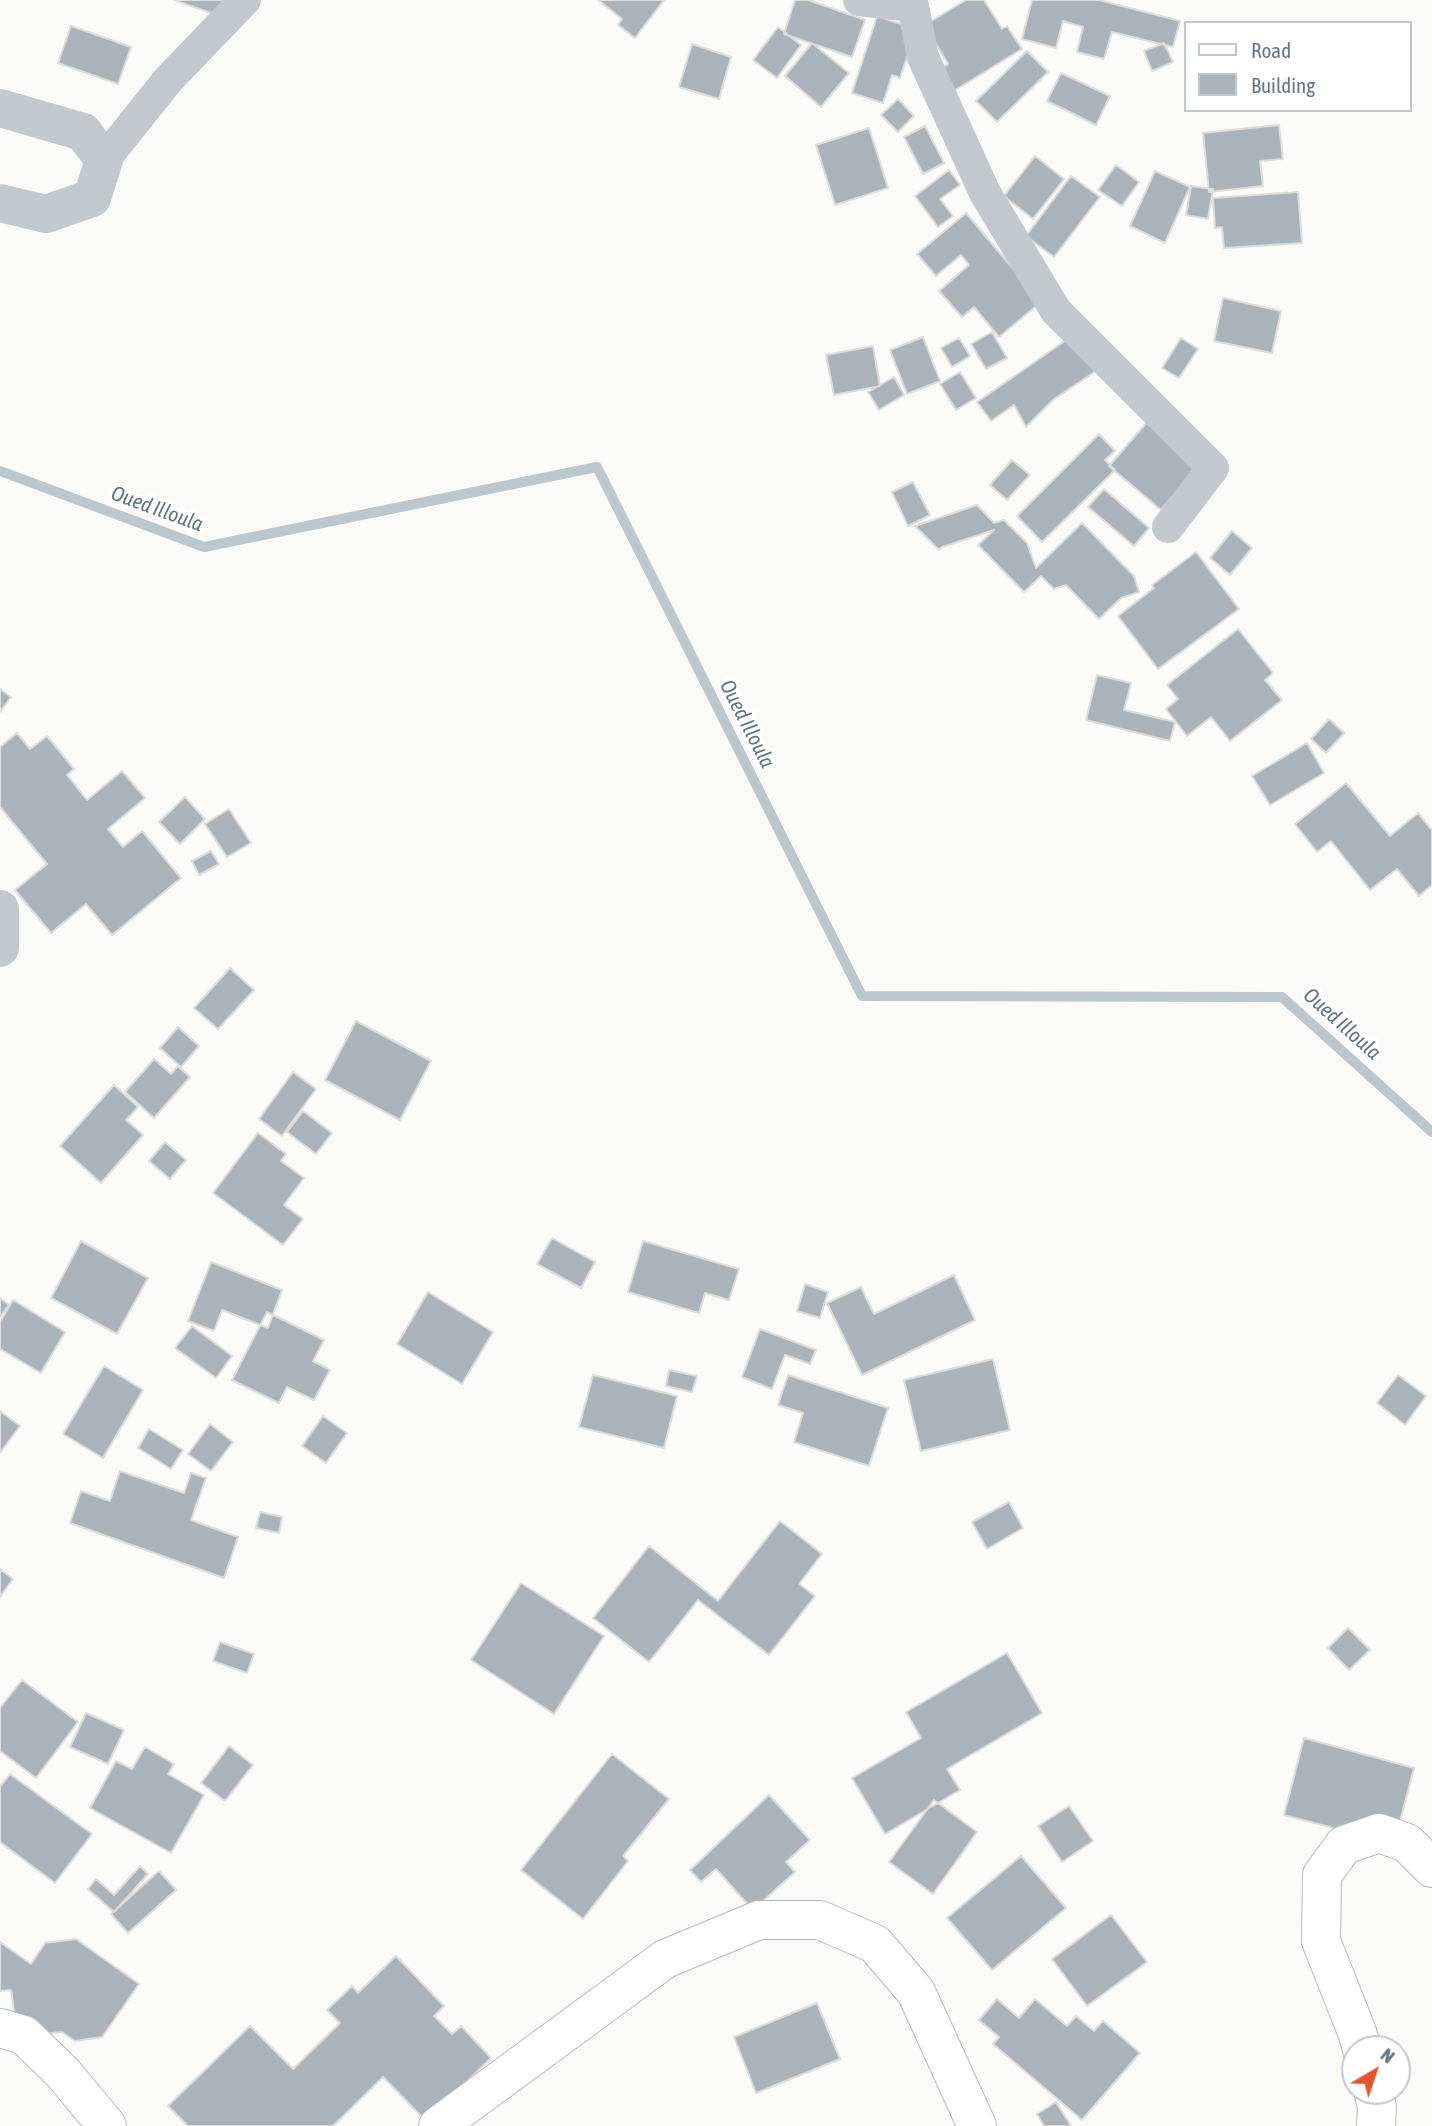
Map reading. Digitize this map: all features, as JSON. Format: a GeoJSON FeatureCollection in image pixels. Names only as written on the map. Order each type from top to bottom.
{"type":"FeatureCollection","features":[{"type":"Feature","properties":{"kind":"main road"},"geometry":{"type":"LineString","coordinates":[[1358,2035],[1321,1941],[1322,1875],[1344,1845],[1379,1833],[1407,1843],[1432,1868]]}},
{"type":"Feature","properties":{"kind":"main road"},"geometry":{"type":"LineString","coordinates":[[438,2126],[665,1959],[759,1920],[820,1920],[875,1944],[916,1992],[977,2126]]}},
{"type":"Feature","properties":{"kind":"main road"},"geometry":{"type":"LineString","coordinates":[[0,2028],[24,2035],[63,2073],[107,2126]]}},
{"type":"Feature","properties":{"kind":"main road"},"geometry":{"type":"LineString","coordinates":[[1376,2105],[1376,2126]]}},
{"type":"Feature","properties":{"kind":"street"},"geometry":{"type":"LineString","coordinates":[[0,203],[46,214],[92,198],[104,160],[168,80],[245,0]]}},
{"type":"Feature","properties":{"kind":"street"},"geometry":{"type":"LineString","coordinates":[[859,0],[913,6],[923,57],[979,181],[1056,311],[1213,468],[1168,527]]}},
{"type":"Feature","properties":{"kind":"street"},"geometry":{"type":"LineString","coordinates":[[0,108],[83,132],[104,160]]}},
{"type":"Feature","properties":{"kind":"street"},"geometry":{"type":"LineString","coordinates":[[0,909],[0,948]]}},
{"type":"Feature","properties":{"kind":"building"},"geometry":{"type":"Polygon","coordinates":[[[174,0],[248,0],[240,23],[174,0]]]}},
{"type":"Feature","properties":{"kind":"building"},"geometry":{"type":"Polygon","coordinates":[[[598,0],[664,0],[635,38],[618,25],[622,19],[598,0]]]}},
{"type":"Feature","properties":{"kind":"building"},"geometry":{"type":"Polygon","coordinates":[[[795,0],[808,0],[865,20],[852,57],[784,34],[795,0]]]}},
{"type":"Feature","properties":{"kind":"building"},"geometry":{"type":"Polygon","coordinates":[[[966,0],[984,0],[1002,29],[1007,26],[1022,49],[952,92],[938,71],[948,64],[925,25],[966,0]]]}},
{"type":"Feature","properties":{"kind":"building"},"geometry":{"type":"Polygon","coordinates":[[[1032,0],[1099,0],[1180,21],[1173,47],[1112,32],[1104,59],[1077,52],[1083,27],[1063,21],[1056,48],[1022,39],[1032,0]]]}},
{"type":"Feature","properties":{"kind":"building"},"geometry":{"type":"Polygon","coordinates":[[[877,16],[916,29],[900,78],[892,75],[883,103],[852,93],[877,16]]]}},
{"type":"Feature","properties":{"kind":"building"},"geometry":{"type":"Polygon","coordinates":[[[71,26],[131,47],[118,84],[58,63],[71,26]]]}},
{"type":"Feature","properties":{"kind":"building"},"geometry":{"type":"Polygon","coordinates":[[[778,27],[801,45],[777,78],[753,60],[778,27]]]}},
{"type":"Feature","properties":{"kind":"building"},"geometry":{"type":"Polygon","coordinates":[[[812,43],[849,73],[821,107],[785,76],[812,43]]]}},
{"type":"Feature","properties":{"kind":"building"},"geometry":{"type":"Polygon","coordinates":[[[1164,43],[1173,62],[1152,71],[1144,51],[1164,43]]]}},
{"type":"Feature","properties":{"kind":"building"},"geometry":{"type":"Polygon","coordinates":[[[692,44],[731,57],[719,99],[679,87],[692,44]]]}},
{"type":"Feature","properties":{"kind":"building"},"geometry":{"type":"Polygon","coordinates":[[[1027,51],[1048,72],[997,122],[976,101],[1027,51]]]}},
{"type":"Feature","properties":{"kind":"building"},"geometry":{"type":"Polygon","coordinates":[[[1061,73],[1110,96],[1096,125],[1047,101],[1061,73]]]}},
{"type":"Feature","properties":{"kind":"building"},"geometry":{"type":"Polygon","coordinates":[[[898,99],[914,116],[898,132],[881,115],[898,99]]]}},
{"type":"Feature","properties":{"kind":"building"},"geometry":{"type":"Polygon","coordinates":[[[1279,125],[1283,159],[1260,161],[1263,186],[1209,192],[1203,133],[1279,125]]]}},
{"type":"Feature","properties":{"kind":"building"},"geometry":{"type":"Polygon","coordinates":[[[925,126],[944,163],[923,174],[904,137],[925,126]]]}},
{"type":"Feature","properties":{"kind":"building"},"geometry":{"type":"Polygon","coordinates":[[[869,128],[888,188],[835,205],[816,145],[869,128]]]}},
{"type":"Feature","properties":{"kind":"building"},"geometry":{"type":"Polygon","coordinates":[[[1035,156],[1064,179],[1033,219],[1004,196],[1035,156]]]}},
{"type":"Feature","properties":{"kind":"building"},"geometry":{"type":"Polygon","coordinates":[[[1116,165],[1139,182],[1122,206],[1098,190],[1116,165]]]}},
{"type":"Feature","properties":{"kind":"building"},"geometry":{"type":"Polygon","coordinates":[[[949,170],[960,185],[940,199],[953,216],[938,227],[915,196],[949,170]]]}},
{"type":"Feature","properties":{"kind":"building"},"geometry":{"type":"Polygon","coordinates":[[[1155,171],[1190,187],[1165,243],[1130,226],[1155,171]]]}},
{"type":"Feature","properties":{"kind":"building"},"geometry":{"type":"Polygon","coordinates":[[[1071,176],[1100,197],[1054,257],[1026,236],[1071,176]]]}},
{"type":"Feature","properties":{"kind":"building"},"geometry":{"type":"Polygon","coordinates":[[[1191,186],[1213,189],[1208,219],[1186,215],[1191,186]]]}},
{"type":"Feature","properties":{"kind":"building"},"geometry":{"type":"Polygon","coordinates":[[[1298,192],[1302,243],[1224,248],[1222,227],[1215,228],[1213,198],[1298,192]]]}},
{"type":"Feature","properties":{"kind":"building"},"geometry":{"type":"Polygon","coordinates":[[[966,213],[1041,302],[999,337],[974,307],[962,317],[939,291],[969,265],[961,255],[936,276],[917,254],[966,213]]]}},
{"type":"Feature","properties":{"kind":"building"},"geometry":{"type":"Polygon","coordinates":[[[1223,298],[1281,311],[1272,353],[1214,341],[1223,298]]]}},
{"type":"Feature","properties":{"kind":"building"},"geometry":{"type":"Polygon","coordinates":[[[992,332],[1007,358],[986,369],[971,344],[992,332]]]}},
{"type":"Feature","properties":{"kind":"building"},"geometry":{"type":"Polygon","coordinates":[[[1072,336],[1096,371],[1054,399],[1026,427],[1014,405],[991,421],[977,402],[1072,336]]]}},
{"type":"Feature","properties":{"kind":"building"},"geometry":{"type":"Polygon","coordinates":[[[923,337],[940,381],[907,394],[890,350],[923,337]]]}},
{"type":"Feature","properties":{"kind":"building"},"geometry":{"type":"Polygon","coordinates":[[[959,338],[970,356],[952,367],[941,348],[959,338]]]}},
{"type":"Feature","properties":{"kind":"building"},"geometry":{"type":"Polygon","coordinates":[[[1181,338],[1198,349],[1179,378],[1162,368],[1181,338]]]}},
{"type":"Feature","properties":{"kind":"building"},"geometry":{"type":"Polygon","coordinates":[[[873,346],[880,386],[834,395],[826,355],[873,346]]]}},
{"type":"Feature","properties":{"kind":"building"},"geometry":{"type":"Polygon","coordinates":[[[960,372],[976,398],[956,410],[940,384],[960,372]]]}},
{"type":"Feature","properties":{"kind":"building"},"geometry":{"type":"Polygon","coordinates":[[[894,377],[904,395],[879,410],[868,392],[894,377]]]}},
{"type":"Feature","properties":{"kind":"building"},"geometry":{"type":"Polygon","coordinates":[[[1148,421],[1200,465],[1161,510],[1109,466],[1148,421]]]}},
{"type":"Feature","properties":{"kind":"building"},"geometry":{"type":"Polygon","coordinates":[[[1099,434],[1115,451],[1105,460],[1115,470],[1042,542],[1017,516],[1099,434]]]}},
{"type":"Feature","properties":{"kind":"building"},"geometry":{"type":"Polygon","coordinates":[[[1012,460],[1030,475],[1007,500],[990,485],[1012,460]]]}},
{"type":"Feature","properties":{"kind":"building"},"geometry":{"type":"Polygon","coordinates":[[[913,482],[930,515],[908,526],[892,492],[913,482]]]}},
{"type":"Feature","properties":{"kind":"building"},"geometry":{"type":"Polygon","coordinates":[[[1104,489],[1149,528],[1134,546],[1088,507],[1104,489]]]}},
{"type":"Feature","properties":{"kind":"building"},"geometry":{"type":"Polygon","coordinates":[[[977,505],[994,523],[1004,520],[1027,543],[1036,568],[1082,523],[1134,576],[1139,592],[1121,598],[1099,619],[1066,585],[1054,589],[1041,576],[1024,592],[978,545],[994,530],[939,550],[915,526],[977,505]]]}},
{"type":"Feature","properties":{"kind":"building"},"geometry":{"type":"Polygon","coordinates":[[[1232,531],[1252,548],[1230,575],[1210,558],[1232,531]]]}},
{"type":"Feature","properties":{"kind":"building"},"geometry":{"type":"Polygon","coordinates":[[[1196,552],[1239,609],[1158,669],[1118,616],[1154,588],[1152,585],[1196,552]]]}},
{"type":"Feature","properties":{"kind":"building"},"geometry":{"type":"Polygon","coordinates":[[[1238,629],[1273,673],[1265,680],[1282,700],[1230,741],[1211,717],[1187,736],[1166,709],[1178,699],[1167,685],[1238,629]]]}},
{"type":"Feature","properties":{"kind":"building"},"geometry":{"type":"Polygon","coordinates":[[[1097,675],[1131,683],[1124,710],[1175,722],[1170,741],[1086,720],[1097,675]]]}},
{"type":"Feature","properties":{"kind":"building"},"geometry":{"type":"Polygon","coordinates":[[[0,689],[11,697],[0,712],[0,689]]]}},
{"type":"Feature","properties":{"kind":"building"},"geometry":{"type":"Polygon","coordinates":[[[1329,719],[1344,733],[1326,753],[1311,739],[1329,719]]]}},
{"type":"Feature","properties":{"kind":"building"},"geometry":{"type":"Polygon","coordinates":[[[17,733],[30,749],[47,736],[74,769],[67,775],[87,800],[122,771],[145,798],[108,829],[123,847],[142,831],[181,878],[112,935],[86,904],[51,933],[15,890],[47,864],[0,807],[0,747],[17,733]]]}},
{"type":"Feature","properties":{"kind":"building"},"geometry":{"type":"Polygon","coordinates":[[[1307,743],[1324,773],[1270,805],[1252,776],[1307,743]]]}},
{"type":"Feature","properties":{"kind":"building"},"geometry":{"type":"Polygon","coordinates":[[[1346,783],[1390,836],[1418,813],[1432,830],[1432,885],[1419,896],[1397,869],[1370,890],[1331,841],[1317,852],[1295,824],[1346,783]]]}},
{"type":"Feature","properties":{"kind":"building"},"geometry":{"type":"Polygon","coordinates":[[[185,797],[205,819],[180,844],[159,822],[185,797]]]}},
{"type":"Feature","properties":{"kind":"building"},"geometry":{"type":"Polygon","coordinates":[[[229,809],[251,843],[227,857],[205,824],[229,809]]]}},
{"type":"Feature","properties":{"kind":"building"},"geometry":{"type":"Polygon","coordinates":[[[211,851],[219,864],[199,875],[192,861],[211,851]]]}},
{"type":"Feature","properties":{"kind":"building"},"geometry":{"type":"Polygon","coordinates":[[[230,968],[254,990],[218,1029],[194,1008],[230,968]]]}},
{"type":"Feature","properties":{"kind":"building"},"geometry":{"type":"Polygon","coordinates":[[[356,1021],[431,1061],[400,1120],[325,1080],[356,1021]]]}},
{"type":"Feature","properties":{"kind":"building"},"geometry":{"type":"Polygon","coordinates":[[[178,1027],[199,1046],[181,1067],[160,1048],[178,1027]]]}},
{"type":"Feature","properties":{"kind":"building"},"geometry":{"type":"Polygon","coordinates":[[[154,1059],[171,1074],[178,1066],[190,1077],[154,1118],[125,1092],[154,1059]]]}},
{"type":"Feature","properties":{"kind":"building"},"geometry":{"type":"Polygon","coordinates":[[[293,1072],[316,1089],[282,1136],[259,1119],[293,1072]]]}},
{"type":"Feature","properties":{"kind":"building"},"geometry":{"type":"Polygon","coordinates":[[[114,1085],[138,1107],[126,1120],[143,1135],[101,1183],[60,1146],[114,1085]]]}},
{"type":"Feature","properties":{"kind":"building"},"geometry":{"type":"Polygon","coordinates":[[[303,1111],[332,1133],[316,1154],[287,1132],[303,1111]]]}},
{"type":"Feature","properties":{"kind":"building"},"geometry":{"type":"Polygon","coordinates":[[[258,1133],[286,1154],[281,1161],[304,1178],[284,1205],[303,1219],[283,1245],[213,1193],[258,1133]]]}},
{"type":"Feature","properties":{"kind":"building"},"geometry":{"type":"Polygon","coordinates":[[[165,1142],[186,1160],[170,1179],[149,1161],[165,1142]]]}},
{"type":"Feature","properties":{"kind":"building"},"geometry":{"type":"Polygon","coordinates":[[[552,1238],[595,1262],[581,1288],[537,1264],[552,1238]]]}},
{"type":"Feature","properties":{"kind":"building"},"geometry":{"type":"Polygon","coordinates":[[[81,1241],[148,1278],[117,1334],[51,1298],[81,1241]]]}},
{"type":"Feature","properties":{"kind":"building"},"geometry":{"type":"Polygon","coordinates":[[[643,1241],[739,1269],[729,1300],[705,1293],[699,1313],[628,1292],[643,1241]]]}},
{"type":"Feature","properties":{"kind":"building"},"geometry":{"type":"Polygon","coordinates":[[[211,1262],[282,1290],[268,1328],[222,1310],[214,1331],[188,1321],[211,1262]]]}},
{"type":"Feature","properties":{"kind":"building"},"geometry":{"type":"Polygon","coordinates":[[[954,1275],[975,1320],[862,1375],[827,1303],[861,1287],[874,1314],[954,1275]]]}},
{"type":"Feature","properties":{"kind":"building"},"geometry":{"type":"Polygon","coordinates":[[[805,1284],[828,1292],[820,1318],[797,1311],[805,1284]]]}},
{"type":"Feature","properties":{"kind":"building"},"geometry":{"type":"Polygon","coordinates":[[[428,1292],[493,1332],[462,1384],[397,1344],[428,1292]]]}},
{"type":"Feature","properties":{"kind":"building"},"geometry":{"type":"Polygon","coordinates":[[[0,1298],[9,1305],[0,1317],[0,1298]]]}},
{"type":"Feature","properties":{"kind":"building"},"geometry":{"type":"Polygon","coordinates":[[[13,1300],[65,1332],[41,1373],[0,1349],[0,1322],[13,1300]]]}},
{"type":"Feature","properties":{"kind":"building"},"geometry":{"type":"Polygon","coordinates":[[[267,1312],[324,1340],[313,1361],[330,1370],[314,1400],[287,1387],[279,1403],[232,1380],[267,1312]]]}},
{"type":"Feature","properties":{"kind":"building"},"geometry":{"type":"Polygon","coordinates":[[[192,1326],[232,1356],[216,1378],[175,1348],[192,1326]]]}},
{"type":"Feature","properties":{"kind":"building"},"geometry":{"type":"Polygon","coordinates":[[[760,1329],[816,1350],[810,1364],[785,1355],[772,1389],[742,1377],[760,1329]]]}},
{"type":"Feature","properties":{"kind":"building"},"geometry":{"type":"Polygon","coordinates":[[[993,1359],[1010,1430],[921,1451],[904,1380],[993,1359]]]}},
{"type":"Feature","properties":{"kind":"building"},"geometry":{"type":"Polygon","coordinates":[[[104,1366],[143,1390],[103,1458],[63,1434],[104,1366]]]}},
{"type":"Feature","properties":{"kind":"building"},"geometry":{"type":"Polygon","coordinates":[[[669,1370],[697,1376],[692,1392],[666,1386],[669,1370]]]}},
{"type":"Feature","properties":{"kind":"building"},"geometry":{"type":"Polygon","coordinates":[[[593,1375],[677,1396],[664,1448],[579,1427],[593,1375]]]}},
{"type":"Feature","properties":{"kind":"building"},"geometry":{"type":"Polygon","coordinates":[[[788,1375],[888,1408],[869,1466],[794,1442],[803,1413],[778,1405],[788,1375]]]}},
{"type":"Feature","properties":{"kind":"building"},"geometry":{"type":"Polygon","coordinates":[[[1398,1375],[1426,1396],[1405,1425],[1377,1403],[1398,1375]]]}},
{"type":"Feature","properties":{"kind":"building"},"geometry":{"type":"Polygon","coordinates":[[[0,1411],[20,1426],[0,1453],[0,1411]]]}},
{"type":"Feature","properties":{"kind":"building"},"geometry":{"type":"Polygon","coordinates":[[[323,1416],[347,1433],[326,1463],[302,1446],[323,1416]]]}},
{"type":"Feature","properties":{"kind":"building"},"geometry":{"type":"Polygon","coordinates":[[[210,1424],[233,1442],[211,1471],[188,1454],[210,1424]]]}},
{"type":"Feature","properties":{"kind":"building"},"geometry":{"type":"Polygon","coordinates":[[[149,1429],[183,1450],[171,1469],[138,1448],[149,1429]]]}},
{"type":"Feature","properties":{"kind":"building"},"geometry":{"type":"Polygon","coordinates":[[[120,1471],[184,1493],[191,1473],[206,1478],[191,1520],[238,1537],[224,1578],[70,1523],[81,1491],[110,1501],[120,1471]]]}},
{"type":"Feature","properties":{"kind":"building"},"geometry":{"type":"Polygon","coordinates":[[[1009,1502],[1023,1528],[987,1549],[972,1522],[1009,1502]]]}},
{"type":"Feature","properties":{"kind":"building"},"geometry":{"type":"Polygon","coordinates":[[[260,1512],[282,1517],[279,1533],[256,1528],[260,1512]]]}},
{"type":"Feature","properties":{"kind":"building"},"geometry":{"type":"Polygon","coordinates":[[[780,1521],[822,1554],[799,1584],[815,1596],[769,1655],[698,1600],[649,1662],[593,1618],[649,1546],[718,1601],[780,1521]]]}},
{"type":"Feature","properties":{"kind":"building"},"geometry":{"type":"Polygon","coordinates":[[[0,1569],[13,1579],[0,1597],[0,1569]]]}},
{"type":"Feature","properties":{"kind":"building"},"geometry":{"type":"Polygon","coordinates":[[[521,1583],[604,1636],[554,1714],[471,1660],[521,1583]]]}},
{"type":"Feature","properties":{"kind":"building"},"geometry":{"type":"Polygon","coordinates":[[[1348,1628],[1370,1650],[1349,1670],[1328,1648],[1348,1628]]]}},
{"type":"Feature","properties":{"kind":"building"},"geometry":{"type":"Polygon","coordinates":[[[220,1642],[254,1654],[247,1673],[213,1661],[220,1642]]]}},
{"type":"Feature","properties":{"kind":"building"},"geometry":{"type":"Polygon","coordinates":[[[1007,1653],[1042,1713],[947,1769],[960,1790],[885,1834],[852,1778],[921,1738],[906,1712],[1007,1653]]]}},
{"type":"Feature","properties":{"kind":"building"},"geometry":{"type":"Polygon","coordinates":[[[22,1680],[78,1722],[36,1778],[0,1751],[0,1708],[22,1680]]]}},
{"type":"Feature","properties":{"kind":"building"},"geometry":{"type":"Polygon","coordinates":[[[86,1713],[124,1730],[108,1764],[70,1747],[86,1713]]]}},
{"type":"Feature","properties":{"kind":"building"},"geometry":{"type":"Polygon","coordinates":[[[1304,1738],[1414,1768],[1394,1844],[1284,1815],[1304,1738]]]}},
{"type":"Feature","properties":{"kind":"building"},"geometry":{"type":"Polygon","coordinates":[[[229,1746],[253,1765],[225,1801],[201,1783],[229,1746]]]}},
{"type":"Feature","properties":{"kind":"building"},"geometry":{"type":"Polygon","coordinates":[[[145,1747],[174,1764],[168,1774],[204,1795],[171,1853],[90,1808],[116,1761],[132,1769],[145,1747]]]}},
{"type":"Feature","properties":{"kind":"building"},"geometry":{"type":"Polygon","coordinates":[[[612,1754],[669,1799],[623,1856],[628,1861],[583,1919],[521,1870],[612,1754]]]}},
{"type":"Feature","properties":{"kind":"building"},"geometry":{"type":"Polygon","coordinates":[[[10,1774],[92,1834],[55,1883],[0,1842],[0,1787],[10,1774]]]}},
{"type":"Feature","properties":{"kind":"building"},"geometry":{"type":"Polygon","coordinates":[[[769,1795],[810,1840],[786,1862],[795,1872],[753,1910],[716,1869],[701,1882],[690,1870],[769,1795]]]}},
{"type":"Feature","properties":{"kind":"building"},"geometry":{"type":"Polygon","coordinates":[[[934,1800],[977,1832],[933,1894],[889,1862],[934,1800]]]}},
{"type":"Feature","properties":{"kind":"building"},"geometry":{"type":"Polygon","coordinates":[[[1069,1806],[1093,1841],[1062,1862],[1038,1826],[1069,1806]]]}},
{"type":"Feature","properties":{"kind":"building"},"geometry":{"type":"Polygon","coordinates":[[[1021,1856],[1066,1908],[992,1970],[947,1918],[1021,1856]]]}},
{"type":"Feature","properties":{"kind":"building"},"geometry":{"type":"Polygon","coordinates":[[[140,1866],[148,1874],[114,1912],[88,1889],[96,1879],[114,1895],[140,1866]]]}},
{"type":"Feature","properties":{"kind":"building"},"geometry":{"type":"Polygon","coordinates":[[[159,1871],[176,1890],[128,1933],[111,1914],[159,1871]]]}},
{"type":"Feature","properties":{"kind":"building"},"geometry":{"type":"Polygon","coordinates":[[[1111,1915],[1147,1962],[1087,2006],[1052,1959],[1111,1915]]]}},
{"type":"Feature","properties":{"kind":"building"},"geometry":{"type":"Polygon","coordinates":[[[76,1939],[139,1984],[102,2037],[75,2041],[62,2032],[41,2034],[15,2016],[11,1990],[0,1991],[0,1942],[31,1964],[45,1943],[76,1939]]]}},
{"type":"Feature","properties":{"kind":"building"},"geometry":{"type":"Polygon","coordinates":[[[396,1956],[444,2006],[434,2016],[452,2034],[461,2026],[491,2058],[426,2121],[383,2077],[333,2126],[188,2126],[168,2106],[250,2026],[293,2069],[340,2023],[327,2010],[352,1986],[358,1993],[396,1956]]]}},
{"type":"Feature","properties":{"kind":"building"},"geometry":{"type":"Polygon","coordinates":[[[997,1999],[1019,2018],[1035,1999],[1067,2026],[1076,2016],[1094,2031],[1103,2021],[1140,2053],[1082,2120],[993,2044],[999,2037],[979,2020],[997,1999]]]}},
{"type":"Feature","properties":{"kind":"building"},"geometry":{"type":"Polygon","coordinates":[[[817,2003],[840,2059],[756,2093],[734,2037],[817,2003]]]}},
{"type":"Feature","properties":{"kind":"building"},"geometry":{"type":"Polygon","coordinates":[[[1056,2102],[1071,2126],[1044,2126],[1037,2114],[1056,2102]]]}},
{"type":"Feature","properties":{"kind":"waterway","name":"Oued Illoula"},"geometry":{"type":"LineString","coordinates":[[0,471],[204,547],[597,467],[862,996],[1282,997],[1432,1132]]}}]}
